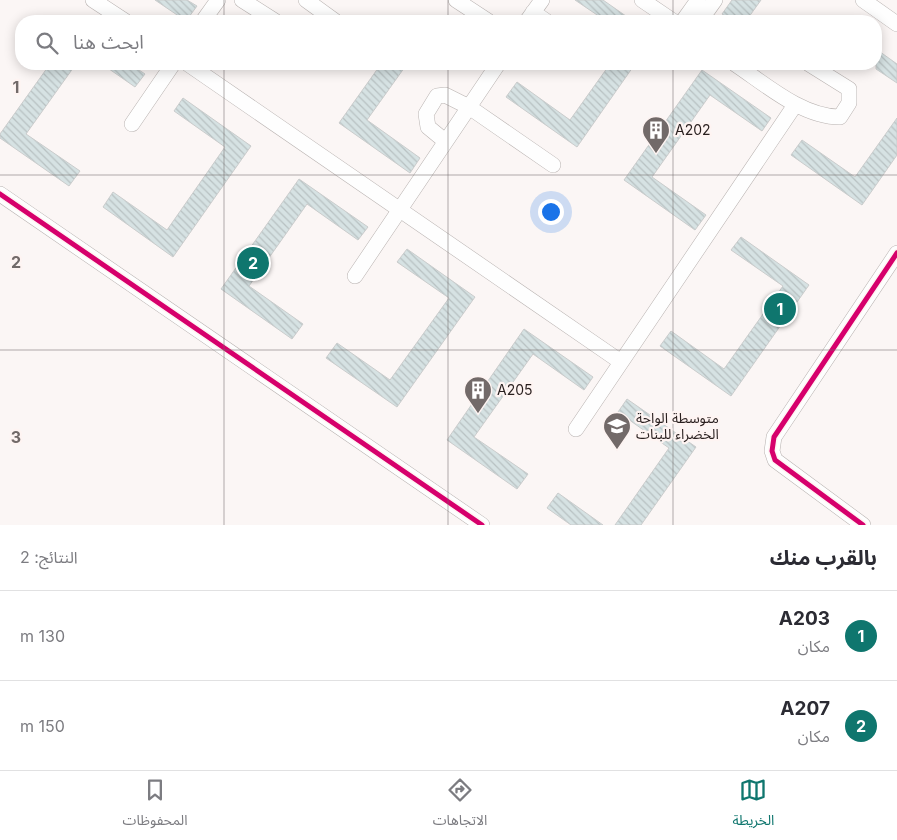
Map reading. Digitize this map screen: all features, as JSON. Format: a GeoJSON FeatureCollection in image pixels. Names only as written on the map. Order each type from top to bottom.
{"type":"FeatureCollection","features":[{"type":"Feature","properties":{"kind":"street"},"geometry":{"type":"LineString","coordinates":[[93,0],[116,15]]}},
{"type":"Feature","properties":{"kind":"street"},"geometry":{"type":"LineString","coordinates":[[211,15],[218,0]]}},
{"type":"Feature","properties":{"kind":"street"},"geometry":{"type":"LineString","coordinates":[[242,0],[256,15]]}},
{"type":"Feature","properties":{"kind":"street"},"geometry":{"type":"LineString","coordinates":[[306,0],[327,15]]}},
{"type":"Feature","properties":{"kind":"street"},"geometry":{"type":"LineString","coordinates":[[456,0],[479,15]]}},
{"type":"Feature","properties":{"kind":"street"},"geometry":{"type":"LineString","coordinates":[[642,0],[664,15]]}},
{"type":"Feature","properties":{"kind":"street"},"geometry":{"type":"LineString","coordinates":[[687,15],[698,0]]}},
{"type":"Feature","properties":{"kind":"street"},"geometry":{"type":"LineString","coordinates":[[704,15],[715,0]]}},
{"type":"Feature","properties":{"kind":"street"},"geometry":{"type":"LineString","coordinates":[[863,0],[897,24]]}},
{"type":"Feature","properties":{"kind":"street"},"geometry":{"type":"LineString","coordinates":[[132,124],[169,70]]}},
{"type":"Feature","properties":{"kind":"street"},"geometry":{"type":"LineString","coordinates":[[197,70],[621,362]]}},
{"type":"Feature","properties":{"kind":"street"},"geometry":{"type":"LineString","coordinates":[[354,276],[494,70]]}},
{"type":"Feature","properties":{"kind":"street"},"geometry":{"type":"LineString","coordinates":[[745,70],[795,105],[829,117],[840,117],[849,103],[849,89],[819,70]]}},
{"type":"Feature","properties":{"kind":"street"},"geometry":{"type":"LineString","coordinates":[[445,141],[428,127],[426,114],[438,96],[445,95],[469,107],[554,165]]}},
{"type":"Feature","properties":{"kind":"street"},"geometry":{"type":"LineString","coordinates":[[576,429],[795,105]]}},
{"type":"Feature","properties":{"kind":"street"},"geometry":{"type":"LineString","coordinates":[[0,194],[482,525]]}},
{"type":"Feature","properties":{"kind":"street"},"geometry":{"type":"LineString","coordinates":[[863,525],[776,460],[772,450],[774,437],[897,253]]}},
{"type":"Feature","properties":{"kind":"building"},"geometry":{"type":"Polygon","coordinates":[[[155,0],[187,0],[197,6],[190,15],[177,15],[155,0]]]}},
{"type":"Feature","properties":{"kind":"building"},"geometry":{"type":"Polygon","coordinates":[[[575,0],[603,0],[624,15],[597,15],[575,0]]]}},
{"type":"Feature","properties":{"kind":"building"},"geometry":{"type":"Polygon","coordinates":[[[732,0],[761,0],[750,15],[722,14],[732,0]]]}},
{"type":"Feature","properties":{"kind":"building"},"geometry":{"type":"Polygon","coordinates":[[[882,53],[897,64],[897,83],[878,70],[882,70],[882,53]]]}},
{"type":"Feature","properties":{"kind":"building"},"geometry":{"type":"Polygon","coordinates":[[[46,70],[72,70],[26,134],[80,171],[69,186],[0,138],[0,134],[46,70]]]}},
{"type":"Feature","properties":{"kind":"building"},"geometry":{"type":"Polygon","coordinates":[[[111,70],[139,70],[145,74],[135,87],[111,70]]]}},
{"type":"Feature","properties":{"kind":"building"},"geometry":{"type":"Polygon","coordinates":[[[377,70],[403,70],[367,120],[420,158],[410,173],[339,123],[377,70]]]}},
{"type":"Feature","properties":{"kind":"building"},"geometry":{"type":"Polygon","coordinates":[[[606,70],[631,70],[577,147],[506,97],[517,82],[570,120],[606,70]]]}},
{"type":"Feature","properties":{"kind":"building","name":"A202"},"geometry":{"type":"Polygon","coordinates":[[[702,70],[771,118],[762,131],[710,95],[652,177],[706,215],[695,230],[624,180],[702,70]]]}},
{"type":"Feature","properties":{"kind":"building"},"geometry":{"type":"Polygon","coordinates":[[[183,98],[251,146],[173,257],[103,207],[113,192],[167,230],[225,147],[174,111],[183,98]]]}},
{"type":"Feature","properties":{"kind":"building"},"geometry":{"type":"Polygon","coordinates":[[[897,118],[897,155],[862,205],[791,155],[802,140],[855,177],[897,118]]]}},
{"type":"Feature","properties":{"kind":"building"},"geometry":{"type":"Polygon","coordinates":[[[299,179],[368,227],[358,240],[307,204],[249,286],[303,324],[292,339],[221,289],[299,179]]]}},
{"type":"Feature","properties":{"kind":"building"},"geometry":{"type":"Polygon","coordinates":[[[741,237],[809,285],[731,396],[660,346],[671,331],[724,369],[783,286],[731,250],[741,237]]]}},
{"type":"Feature","properties":{"kind":"building"},"geometry":{"type":"Polygon","coordinates":[[[407,249],[475,297],[397,407],[326,358],[337,343],[390,380],[449,298],[397,262],[407,249]]]}},
{"type":"Feature","properties":{"kind":"building","name":"A205"},"geometry":{"type":"Polygon","coordinates":[[[524,329],[593,377],[584,390],[533,354],[474,437],[528,474],[517,489],[447,440],[524,329]]]}},
{"type":"Feature","properties":{"kind":"building"},"geometry":{"type":"Polygon","coordinates":[[[627,399],[696,447],[641,525],[615,525],[669,448],[618,412],[627,399]]]}},
{"type":"Feature","properties":{"kind":"building"},"geometry":{"type":"Polygon","coordinates":[[[558,493],[603,525],[571,525],[547,508],[558,493]]]}},
{"type":"Feature","properties":{"kind":"cycle path"},"geometry":{"type":"LineString","coordinates":[[0,194],[482,525]]}},
{"type":"Feature","properties":{"kind":"cycle path"},"geometry":{"type":"LineString","coordinates":[[863,525],[775,460],[772,451],[774,437],[897,253]]}},
{"type":"Feature","properties":{"kind":"place","name":"A202"},"geometry":{"type":"Point","coordinates":[656,154]}},
{"type":"Feature","properties":{"kind":"place","name":"A207"},"geometry":{"type":"Point","coordinates":[253,263]}},
{"type":"Feature","properties":{"kind":"place","name":"A203"},"geometry":{"type":"Point","coordinates":[780,309]}},
{"type":"Feature","properties":{"kind":"place","name":"A205"},"geometry":{"type":"Point","coordinates":[478,414]}},
{"type":"Feature","properties":{"kind":"place","name":"متوسطة الواحة الخضراء للبنات"},"geometry":{"type":"Point","coordinates":[617,450]}}]}
